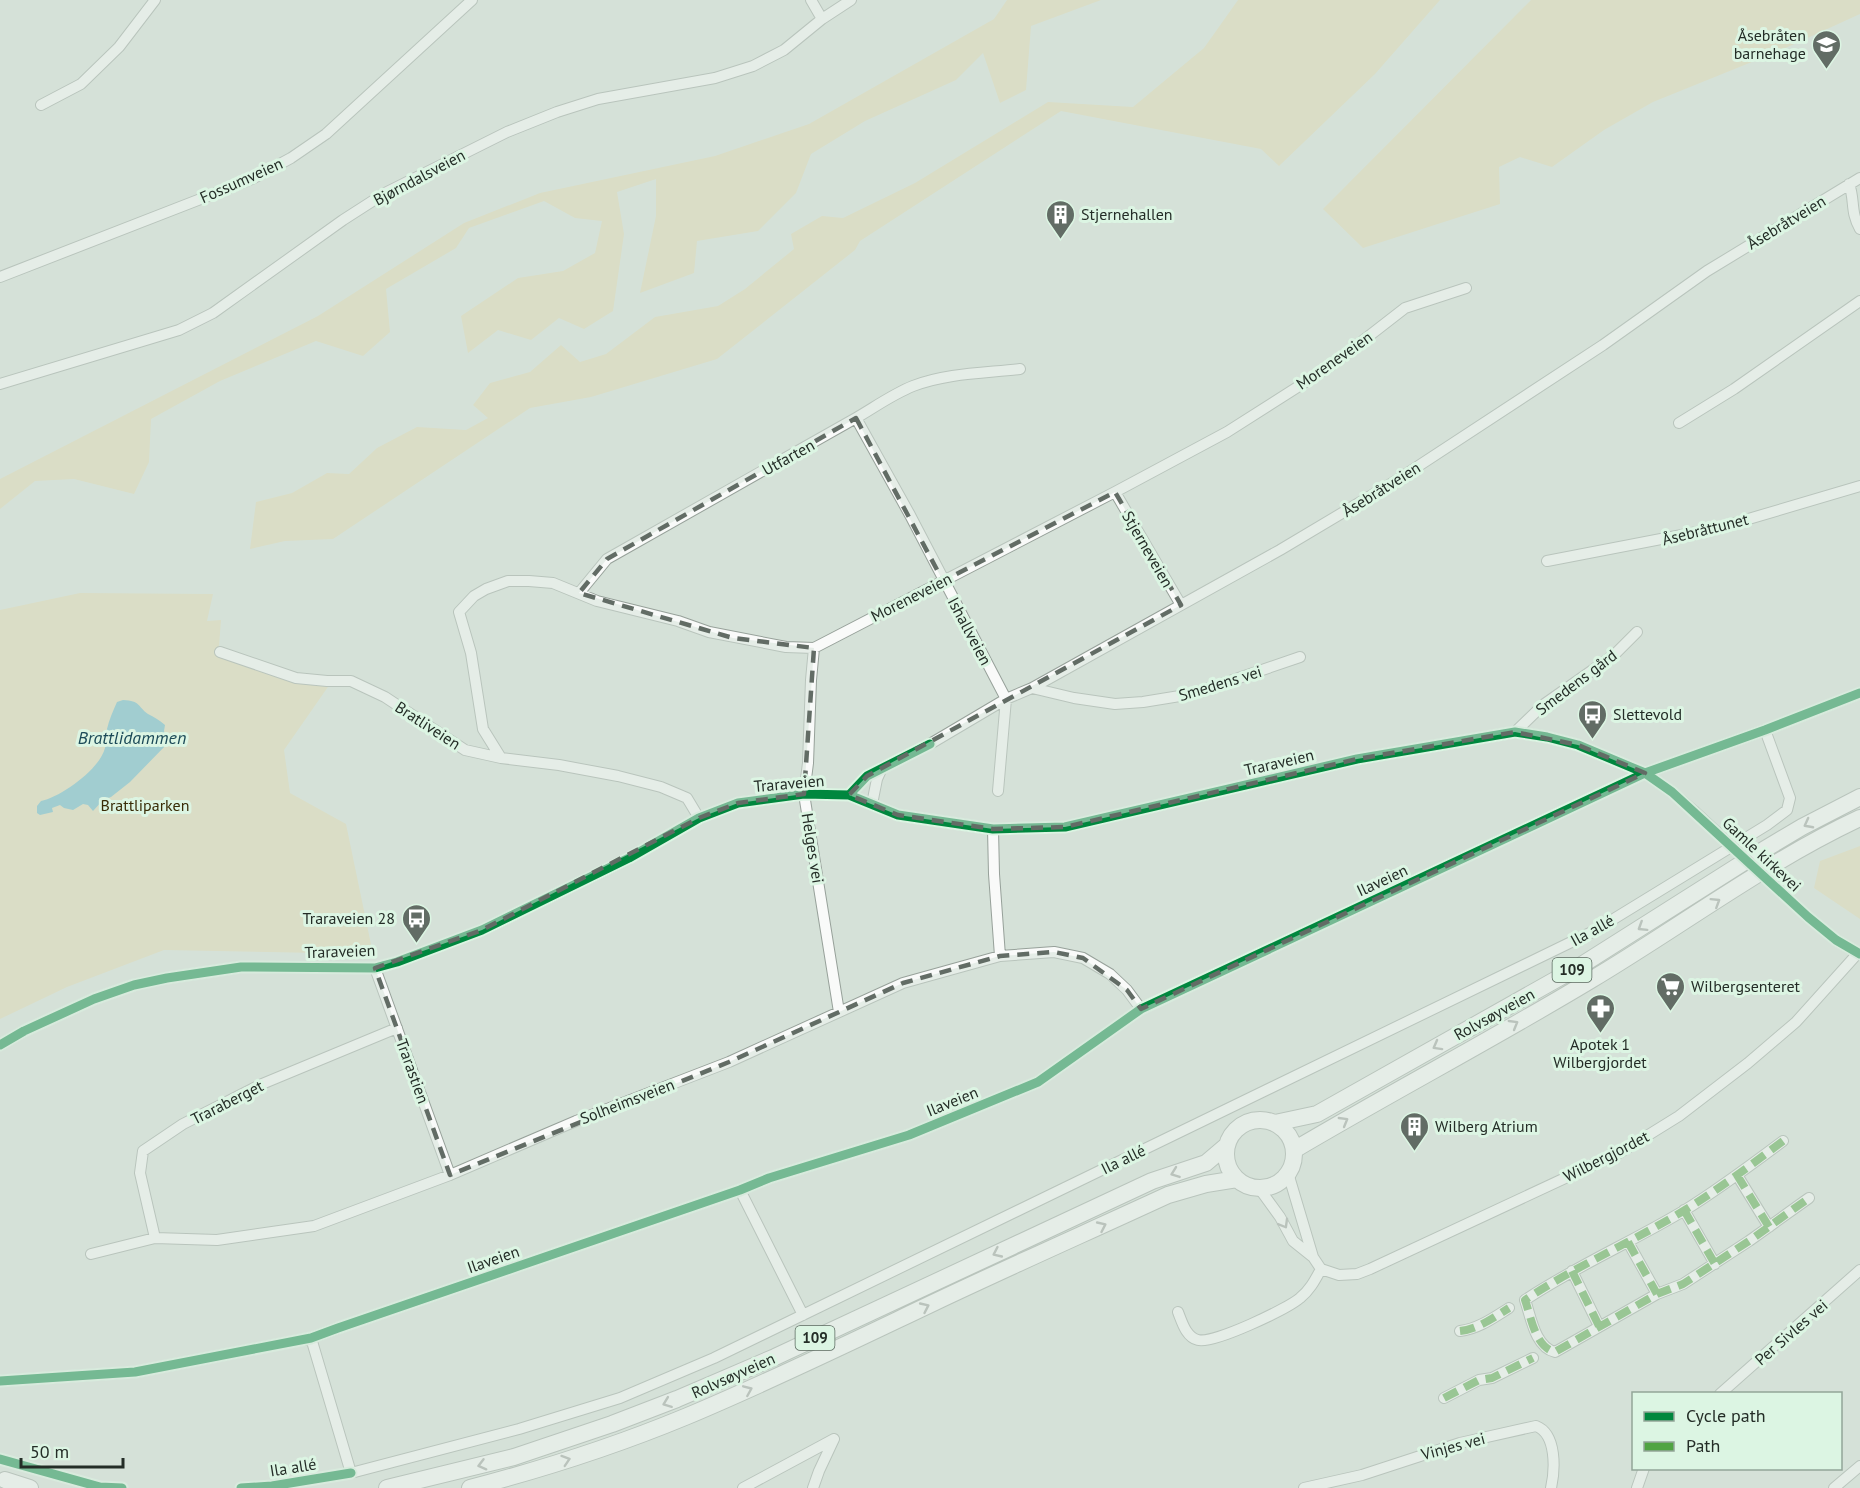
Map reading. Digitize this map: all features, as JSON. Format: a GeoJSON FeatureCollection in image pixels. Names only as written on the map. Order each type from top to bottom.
{"type":"FeatureCollection","features":[{"type":"Feature","properties":{"kind":"main road","name":"Rolvsøyveien"},"geometry":{"type":"LineString","coordinates":[[1275,1123],[1317,1114],[1580,966],[1760,852],[1860,797]]}},
{"type":"Feature","properties":{"kind":"main road","name":"Rolvsøyveien"},"geometry":{"type":"LineString","coordinates":[[1294,1150],[1592,980],[1773,866],[1860,818]]}},
{"type":"Feature","properties":{"kind":"main road","name":"109"},"geometry":{"type":"LineString","coordinates":[[1226,1146],[1231,1135],[1240,1126],[1251,1121],[1263,1120],[1275,1123]]}},
{"type":"Feature","properties":{"kind":"main road"},"geometry":{"type":"LineString","coordinates":[[1226,1146],[1227,1164],[1237,1179],[1247,1186],[1259,1188],[1275,1185],[1288,1173],[1293,1162],[1294,1150],[1288,1134],[1275,1123]]}},
{"type":"Feature","properties":{"kind":"main road","name":"Rolvsøyveien"},"geometry":{"type":"LineString","coordinates":[[387,1488],[514,1457],[677,1400],[775,1357],[1152,1181],[1206,1163],[1226,1146]]}},
{"type":"Feature","properties":{"kind":"main road","name":"Rolvsøyveien"},"geometry":{"type":"LineString","coordinates":[[470,1488],[601,1449],[684,1417],[783,1374],[1168,1195],[1206,1184],[1237,1179]]}},
{"type":"Feature","properties":{"kind":"main road"},"geometry":{"type":"LineString","coordinates":[[5,1481],[30,1488]]}},
{"type":"Feature","properties":{"kind":"street"},"geometry":{"type":"LineString","coordinates":[[41,105],[81,84],[119,47],[155,0]]}},
{"type":"Feature","properties":{"kind":"street","name":"Fossumveien"},"geometry":{"type":"LineString","coordinates":[[0,277],[252,179],[291,158],[326,134],[472,0]]}},
{"type":"Feature","properties":{"kind":"street"},"geometry":{"type":"LineString","coordinates":[[811,0],[822,19]]}},
{"type":"Feature","properties":{"kind":"street","name":"Bjørndalsveien"},"geometry":{"type":"LineString","coordinates":[[0,384],[179,330],[213,313],[343,220],[385,193],[507,132],[598,99],[715,78],[753,66],[784,50],[822,19],[851,0]]}},
{"type":"Feature","properties":{"kind":"street","name":"Åsebråtveien"},"geometry":{"type":"LineString","coordinates":[[849,795],[867,776],[930,744],[1005,699],[1032,688],[1280,550],[1394,482],[1603,345],[1707,271],[1860,178]]}},
{"type":"Feature","properties":{"kind":"street"},"geometry":{"type":"LineString","coordinates":[[1849,184],[1855,221],[1860,228]]}},
{"type":"Feature","properties":{"kind":"street","name":"Moreneveien"},"geometry":{"type":"LineString","coordinates":[[501,758],[483,729],[471,653],[459,612],[474,596],[486,589],[508,582],[529,580],[553,583],[597,601],[678,621],[733,638],[786,647],[814,648],[1237,426],[1329,367],[1405,308],[1466,288]]}},
{"type":"Feature","properties":{"kind":"street"},"geometry":{"type":"LineString","coordinates":[[1679,423],[1734,389],[1860,301]]}},
{"type":"Feature","properties":{"kind":"street","name":"Utfarten"},"geometry":{"type":"LineString","coordinates":[[579,593],[606,559],[894,395],[915,385],[947,377],[1020,369]]}},
{"type":"Feature","properties":{"kind":"street","name":"Ishallveien"},"geometry":{"type":"LineString","coordinates":[[856,418],[910,515],[1005,699]]}},
{"type":"Feature","properties":{"kind":"street","name":"Åsebråttunet"},"geometry":{"type":"LineString","coordinates":[[1547,561],[1718,528],[1860,486]]}},
{"type":"Feature","properties":{"kind":"street","name":"Stjerneveien"},"geometry":{"type":"LineString","coordinates":[[1115,492],[1181,605]]}},
{"type":"Feature","properties":{"kind":"street","name":"Smedens gård"},"geometry":{"type":"LineString","coordinates":[[1515,732],[1544,705],[1614,656],[1637,632]]}},
{"type":"Feature","properties":{"kind":"street","name":"Helges vei"},"geometry":{"type":"LineString","coordinates":[[814,648],[808,763],[804,794],[839,1012]]}},
{"type":"Feature","properties":{"kind":"street","name":"Bratliveien"},"geometry":{"type":"LineString","coordinates":[[220,652],[296,678],[351,681],[385,697],[465,750],[501,758],[607,774],[661,787],[687,798],[699,818]]}},
{"type":"Feature","properties":{"kind":"street","name":"Smedens vei"},"geometry":{"type":"LineString","coordinates":[[1032,688],[1074,698],[1115,704],[1143,702],[1192,694],[1300,657]]}},
{"type":"Feature","properties":{"kind":"street","name":"Ilaveien"},"geometry":{"type":"LineString","coordinates":[[0,1381],[135,1372],[311,1338],[769,1178],[909,1135],[1038,1082],[1141,1010],[1645,773],[1860,693]]}},
{"type":"Feature","properties":{"kind":"street"},"geometry":{"type":"LineString","coordinates":[[998,791],[1005,699]]}},
{"type":"Feature","properties":{"kind":"street","name":"Ila allé"},"geometry":{"type":"LineString","coordinates":[[311,1338],[351,1473],[519,1429],[620,1398],[714,1358],[1594,931],[1767,825],[1787,810],[1790,798],[1765,730]]}},
{"type":"Feature","properties":{"kind":"street","name":"Traraveien"},"geometry":{"type":"LineString","coordinates":[[0,1045],[94,999],[156,980],[241,967],[375,968],[397,962],[482,930],[629,858],[699,818],[738,803],[804,794],[849,795],[898,815],[993,829],[1065,827],[1357,759],[1515,732],[1578,745],[1645,773]]}},
{"type":"Feature","properties":{"kind":"street"},"geometry":{"type":"LineString","coordinates":[[872,804],[882,768]]}},
{"type":"Feature","properties":{"kind":"street","name":"Gamle kirkevei"},"geometry":{"type":"LineString","coordinates":[[1645,773],[1694,811],[1808,917],[1836,940],[1859,953]]}},
{"type":"Feature","properties":{"kind":"street"},"geometry":{"type":"LineString","coordinates":[[993,829],[1000,956]]}},
{"type":"Feature","properties":{"kind":"street","name":"Solheimsveien"},"geometry":{"type":"LineString","coordinates":[[91,1254],[155,1238],[217,1240],[314,1226],[450,1176],[576,1121],[729,1062],[903,983],[1000,956],[1054,952],[1083,958],[1110,974],[1128,990],[1141,1010]]}},
{"type":"Feature","properties":{"kind":"street","name":"Wilbergjordet"},"geometry":{"type":"LineString","coordinates":[[1321,1269],[1339,1275],[1357,1274],[1370,1269],[1621,1152],[1679,1116],[1748,1063],[1796,1022],[1859,953]]}},
{"type":"Feature","properties":{"kind":"street","name":"Trarastien"},"geometry":{"type":"LineString","coordinates":[[375,968],[450,1176]]}},
{"type":"Feature","properties":{"kind":"street","name":"Traraberget"},"geometry":{"type":"LineString","coordinates":[[155,1238],[140,1173],[143,1151],[183,1124],[262,1084],[397,1028]]}},
{"type":"Feature","properties":{"kind":"street"},"geometry":{"type":"LineString","coordinates":[[1783,1142],[1684,1210],[1551,1282],[1525,1300],[1539,1342],[1548,1351],[1555,1352],[1657,1294],[1683,1284],[1809,1198]]}},
{"type":"Feature","properties":{"kind":"street"},"geometry":{"type":"LineString","coordinates":[[1288,1173],[1313,1257]]}},
{"type":"Feature","properties":{"kind":"street"},"geometry":{"type":"LineString","coordinates":[[1737,1175],[1769,1227]]}},
{"type":"Feature","properties":{"kind":"street"},"geometry":{"type":"LineString","coordinates":[[1178,1312],[1187,1333],[1198,1340],[1214,1339],[1298,1300],[1310,1289],[1321,1269],[1313,1257],[1293,1240],[1259,1188]]}},
{"type":"Feature","properties":{"kind":"street"},"geometry":{"type":"LineString","coordinates":[[740,1190],[803,1315]]}},
{"type":"Feature","properties":{"kind":"street"},"geometry":{"type":"LineString","coordinates":[[1684,1210],[1715,1264]]}},
{"type":"Feature","properties":{"kind":"street"},"geometry":{"type":"LineString","coordinates":[[1628,1242],[1657,1294]]}},
{"type":"Feature","properties":{"kind":"street","name":"Per Sivles vei"},"geometry":{"type":"LineString","coordinates":[[1722,1392],[1860,1270]]}},
{"type":"Feature","properties":{"kind":"street"},"geometry":{"type":"LineString","coordinates":[[1572,1271],[1599,1326]]}},
{"type":"Feature","properties":{"kind":"street"},"geometry":{"type":"LineString","coordinates":[[1460,1331],[1469,1330],[1509,1308]]}},
{"type":"Feature","properties":{"kind":"street"},"geometry":{"type":"LineString","coordinates":[[1444,1398],[1479,1380],[1492,1378],[1533,1358]]}},
{"type":"Feature","properties":{"kind":"street","name":"Vinjes vei"},"geometry":{"type":"LineString","coordinates":[[1304,1488],[1362,1475],[1460,1443],[1536,1426],[1546,1432],[1549,1437],[1554,1462],[1551,1488]]}},
{"type":"Feature","properties":{"kind":"street"},"geometry":{"type":"LineString","coordinates":[[743,1488],[834,1439],[813,1488]]}},
{"type":"Feature","properties":{"kind":"street"},"geometry":{"type":"LineString","coordinates":[[1834,1488],[1860,1466]]}},
{"type":"Feature","properties":{"kind":"street"},"geometry":{"type":"LineString","coordinates":[[1637,1488],[1643,1470]]}},
{"type":"Feature","properties":{"kind":"highlighted area"},"geometry":{"type":"Polygon","coordinates":[[[856,418],[943,581],[1115,492],[1181,605],[867,776],[849,795],[898,815],[993,829],[1065,827],[1357,759],[1515,732],[1578,745],[1645,773],[1141,1009],[1127,990],[1083,958],[1054,952],[1000,956],[903,983],[729,1062],[450,1175],[375,968],[482,930],[699,818],[738,803],[804,794],[814,648],[733,638],[579,593],[607,559],[856,418]]]}},
{"type":"Feature","properties":{"kind":"green space"},"geometry":{"type":"Polygon","coordinates":[[[1007,0],[1101,0],[1031,26],[1026,90],[1000,103],[983,53],[956,80],[865,121],[811,154],[796,193],[758,231],[697,241],[694,273],[640,293],[656,216],[656,179],[617,192],[624,234],[613,311],[584,329],[559,318],[531,340],[498,330],[468,353],[461,316],[518,278],[563,271],[595,253],[602,221],[575,218],[544,201],[469,228],[456,248],[386,289],[390,332],[363,356],[316,341],[220,381],[151,419],[149,462],[134,494],[74,479],[35,481],[0,509],[0,479],[318,316],[464,223],[540,193],[715,156],[809,124],[994,19],[1007,0]]]}},
{"type":"Feature","properties":{"kind":"green space"},"geometry":{"type":"Polygon","coordinates":[[[1238,0],[1440,0],[1375,74],[1279,166],[1261,149],[1061,111],[860,241],[855,250],[717,359],[591,397],[530,408],[333,539],[285,541],[250,549],[256,502],[292,493],[327,473],[349,474],[377,448],[417,427],[466,430],[488,418],[473,405],[490,383],[530,372],[561,345],[580,362],[606,354],[655,317],[718,306],[745,289],[794,249],[791,234],[822,216],[843,218],[915,183],[1048,102],[1133,107],[1204,48],[1238,0]]]}},
{"type":"Feature","properties":{"kind":"green space"},"geometry":{"type":"Polygon","coordinates":[[[1531,0],[1860,0],[1860,14],[1779,51],[1653,102],[1604,130],[1552,167],[1520,157],[1499,167],[1500,204],[1363,248],[1323,209],[1531,0]]]}},
{"type":"Feature","properties":{"kind":"green space","name":"Brattliparken"},"geometry":{"type":"Polygon","coordinates":[[[80,593],[213,594],[207,621],[221,620],[219,646],[330,684],[284,750],[290,793],[346,824],[373,954],[164,950],[67,987],[0,1019],[0,610],[80,593]]]}},
{"type":"Feature","properties":{"kind":"green space"},"geometry":{"type":"Polygon","coordinates":[[[1860,846],[1860,919],[1814,888],[1820,861],[1860,846]]]}},
{"type":"Feature","properties":{"kind":"water","name":"Brattlidammen"},"geometry":{"type":"Polygon","coordinates":[[[123,700],[136,703],[165,725],[164,731],[168,743],[130,782],[111,797],[103,800],[93,811],[88,805],[83,804],[73,810],[60,805],[52,808],[53,812],[40,815],[37,813],[37,806],[41,801],[69,788],[96,765],[105,748],[106,731],[114,709],[117,702],[123,700]]]}},
{"type":"Feature","properties":{"kind":"marked path"},"geometry":{"type":"LineString","coordinates":[[1783,1141],[1685,1210],[1525,1300],[1538,1338],[1548,1349],[1555,1352],[1657,1294],[1683,1284],[1809,1198]]}},
{"type":"Feature","properties":{"kind":"marked path"},"geometry":{"type":"LineString","coordinates":[[1737,1175],[1769,1227]]}},
{"type":"Feature","properties":{"kind":"marked path"},"geometry":{"type":"LineString","coordinates":[[1684,1210],[1715,1264]]}},
{"type":"Feature","properties":{"kind":"marked path"},"geometry":{"type":"LineString","coordinates":[[1628,1242],[1657,1294]]}},
{"type":"Feature","properties":{"kind":"marked path"},"geometry":{"type":"LineString","coordinates":[[1572,1271],[1599,1326]]}},
{"type":"Feature","properties":{"kind":"marked path"},"geometry":{"type":"LineString","coordinates":[[1460,1331],[1479,1325],[1509,1308]]}},
{"type":"Feature","properties":{"kind":"marked path"},"geometry":{"type":"LineString","coordinates":[[1444,1398],[1479,1380],[1492,1378],[1533,1358]]}},
{"type":"Feature","properties":{"kind":"cycle path"},"geometry":{"type":"LineString","coordinates":[[0,1381],[135,1372],[311,1338],[769,1178],[909,1135],[1038,1082],[1141,1009],[1645,773],[1860,693]]}},
{"type":"Feature","properties":{"kind":"cycle path"},"geometry":{"type":"LineString","coordinates":[[0,1045],[24,1031],[94,999],[134,985],[167,978],[241,967],[375,968],[397,962],[482,930],[629,858],[699,818],[738,803],[804,794],[849,795],[898,815],[993,829],[1065,827],[1357,759],[1515,732],[1578,745],[1645,773],[1672,792],[1808,917],[1836,940],[1860,954]]}},
{"type":"Feature","properties":{"kind":"cycle path"},"geometry":{"type":"LineString","coordinates":[[849,795],[867,776],[930,744]]}},
{"type":"Feature","properties":{"kind":"cycle path"},"geometry":{"type":"LineString","coordinates":[[0,1459],[100,1487],[122,1488]]}},
{"type":"Feature","properties":{"kind":"cycle path"},"geometry":{"type":"LineString","coordinates":[[241,1488],[272,1486],[351,1473]]}},
{"type":"Feature","properties":{"kind":"place","name":"Åsebråten barnehage"},"geometry":{"type":"Point","coordinates":[1827,70]}},
{"type":"Feature","properties":{"kind":"place","name":"Stjernehallen"},"geometry":{"type":"Point","coordinates":[1060,240]}},
{"type":"Feature","properties":{"kind":"place","name":"Slettevold"},"geometry":{"type":"Point","coordinates":[1592,740]}},
{"type":"Feature","properties":{"kind":"place","name":"Traraveien 28"},"geometry":{"type":"Point","coordinates":[416,944]}},
{"type":"Feature","properties":{"kind":"place","name":"Wilbergsenteret"},"geometry":{"type":"Point","coordinates":[1670,1012]}},
{"type":"Feature","properties":{"kind":"place","name":"Apotek 1 Wilbergjordet"},"geometry":{"type":"Point","coordinates":[1600,1034]}},
{"type":"Feature","properties":{"kind":"place","name":"Wilberg Atrium"},"geometry":{"type":"Point","coordinates":[1414,1152]}}]}
